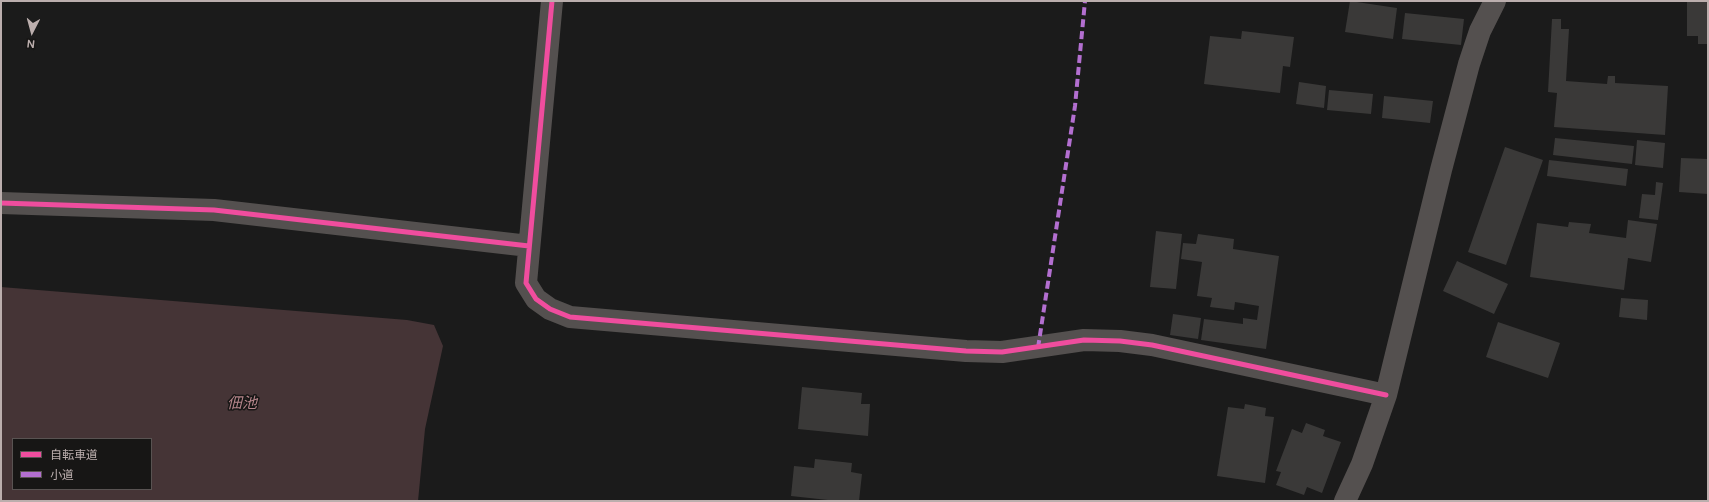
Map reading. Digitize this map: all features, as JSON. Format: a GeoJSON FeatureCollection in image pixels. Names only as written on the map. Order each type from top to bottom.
{"type":"FeatureCollection","features":[{"type":"Feature","properties":{"kind":"street"},"geometry":{"type":"LineString","coordinates":[[552,1],[526,283],[536,299],[550,309],[570,317],[966,351],[1002,352],[1084,340],[1120,341],[1152,345],[1386,395]]}},
{"type":"Feature","properties":{"kind":"street"},"geometry":{"type":"LineString","coordinates":[[1345,501],[1362,464],[1386,395],[1441,170],[1469,64],[1480,31],[1494,1]]}},
{"type":"Feature","properties":{"kind":"street"},"geometry":{"type":"LineString","coordinates":[[1,203],[214,210],[529,246]]}},
{"type":"Feature","properties":{"kind":"water","name":"佃池"},"geometry":{"type":"Polygon","coordinates":[[[1,287],[407,320],[434,325],[443,346],[425,429],[418,501],[1,501],[1,287]]]}},
{"type":"Feature","properties":{"kind":"building"},"geometry":{"type":"Polygon","coordinates":[[[1350,1],[1397,8],[1393,39],[1345,32],[1350,1]]]}},
{"type":"Feature","properties":{"kind":"building"},"geometry":{"type":"Polygon","coordinates":[[[1687,1],[1708,1],[1708,44],[1698,44],[1698,36],[1687,36],[1687,1]]]}},
{"type":"Feature","properties":{"kind":"building"},"geometry":{"type":"Polygon","coordinates":[[[1405,13],[1464,19],[1461,45],[1402,39],[1405,13]]]}},
{"type":"Feature","properties":{"kind":"building"},"geometry":{"type":"Polygon","coordinates":[[[1552,19],[1561,19],[1561,29],[1569,29],[1566,81],[1607,84],[1608,76],[1615,76],[1615,83],[1668,86],[1665,135],[1554,127],[1557,93],[1548,92],[1552,19]]]}},
{"type":"Feature","properties":{"kind":"building"},"geometry":{"type":"Polygon","coordinates":[[[1242,31],[1294,37],[1290,67],[1283,66],[1280,93],[1204,84],[1210,36],[1241,39],[1242,31]]]}},
{"type":"Feature","properties":{"kind":"building"},"geometry":{"type":"Polygon","coordinates":[[[1299,82],[1326,86],[1324,108],[1296,104],[1299,82]]]}},
{"type":"Feature","properties":{"kind":"building"},"geometry":{"type":"Polygon","coordinates":[[[1329,90],[1373,94],[1371,114],[1327,110],[1329,90]]]}},
{"type":"Feature","properties":{"kind":"building"},"geometry":{"type":"Polygon","coordinates":[[[1384,96],[1433,101],[1430,123],[1382,118],[1384,96]]]}},
{"type":"Feature","properties":{"kind":"building"},"geometry":{"type":"Polygon","coordinates":[[[1555,138],[1634,146],[1632,164],[1553,155],[1555,138]]]}},
{"type":"Feature","properties":{"kind":"building"},"geometry":{"type":"Polygon","coordinates":[[[1637,140],[1665,143],[1663,168],[1635,165],[1637,140]]]}},
{"type":"Feature","properties":{"kind":"building"},"geometry":{"type":"Polygon","coordinates":[[[1505,147],[1543,160],[1506,265],[1468,252],[1505,147]]]}},
{"type":"Feature","properties":{"kind":"building"},"geometry":{"type":"Polygon","coordinates":[[[1681,158],[1708,159],[1708,194],[1679,192],[1681,158]]]}},
{"type":"Feature","properties":{"kind":"building"},"geometry":{"type":"Polygon","coordinates":[[[1549,160],[1628,169],[1626,186],[1547,176],[1549,160]]]}},
{"type":"Feature","properties":{"kind":"building"},"geometry":{"type":"Polygon","coordinates":[[[1656,182],[1663,183],[1658,220],[1639,218],[1642,194],[1655,195],[1656,182]]]}},
{"type":"Feature","properties":{"kind":"building"},"geometry":{"type":"Polygon","coordinates":[[[1628,220],[1657,224],[1651,262],[1628,258],[1624,290],[1530,277],[1537,223],[1568,227],[1569,222],[1591,224],[1589,233],[1626,238],[1628,220]]]}},
{"type":"Feature","properties":{"kind":"building"},"geometry":{"type":"Polygon","coordinates":[[[1156,231],[1182,234],[1176,289],[1150,287],[1156,231]]]}},
{"type":"Feature","properties":{"kind":"building"},"geometry":{"type":"Polygon","coordinates":[[[1198,234],[1234,239],[1233,249],[1279,256],[1266,349],[1201,340],[1204,319],[1243,324],[1243,318],[1257,320],[1259,306],[1235,302],[1234,310],[1210,307],[1212,298],[1197,296],[1202,262],[1181,259],[1183,243],[1196,244],[1198,234]]]}},
{"type":"Feature","properties":{"kind":"building"},"geometry":{"type":"Polygon","coordinates":[[[1457,261],[1508,284],[1494,314],[1443,291],[1457,261]]]}},
{"type":"Feature","properties":{"kind":"building"},"geometry":{"type":"Polygon","coordinates":[[[1621,298],[1648,300],[1647,320],[1619,317],[1621,298]]]}},
{"type":"Feature","properties":{"kind":"building"},"geometry":{"type":"Polygon","coordinates":[[[1173,314],[1201,318],[1198,339],[1170,335],[1173,314]]]}},
{"type":"Feature","properties":{"kind":"building"},"geometry":{"type":"Polygon","coordinates":[[[1498,322],[1560,343],[1548,378],[1486,357],[1498,322]]]}},
{"type":"Feature","properties":{"kind":"building"},"geometry":{"type":"Polygon","coordinates":[[[802,387],[862,393],[861,404],[870,404],[868,436],[798,429],[802,387]]]}},
{"type":"Feature","properties":{"kind":"building"},"geometry":{"type":"Polygon","coordinates":[[[1245,404],[1266,408],[1265,416],[1274,417],[1265,483],[1217,476],[1228,407],[1244,409],[1245,404]]]}},
{"type":"Feature","properties":{"kind":"building"},"geometry":{"type":"Polygon","coordinates":[[[1306,423],[1325,430],[1323,436],[1341,442],[1322,493],[1307,487],[1304,495],[1276,485],[1281,472],[1276,471],[1292,429],[1302,433],[1306,423]]]}},
{"type":"Feature","properties":{"kind":"building"},"geometry":{"type":"Polygon","coordinates":[[[815,459],[852,463],[851,472],[862,474],[859,501],[837,501],[791,496],[794,466],[814,468],[815,459]]]}},
{"type":"Feature","properties":{"kind":"marked path"},"geometry":{"type":"LineString","coordinates":[[1038,348],[1075,106],[1085,1]]}},
{"type":"Feature","properties":{"kind":"cycle path"},"geometry":{"type":"LineString","coordinates":[[552,1],[526,283],[536,299],[550,309],[570,317],[966,351],[1002,352],[1084,340],[1120,341],[1152,345],[1386,395]]}},
{"type":"Feature","properties":{"kind":"cycle path"},"geometry":{"type":"LineString","coordinates":[[1,203],[214,210],[529,246]]}}]}
